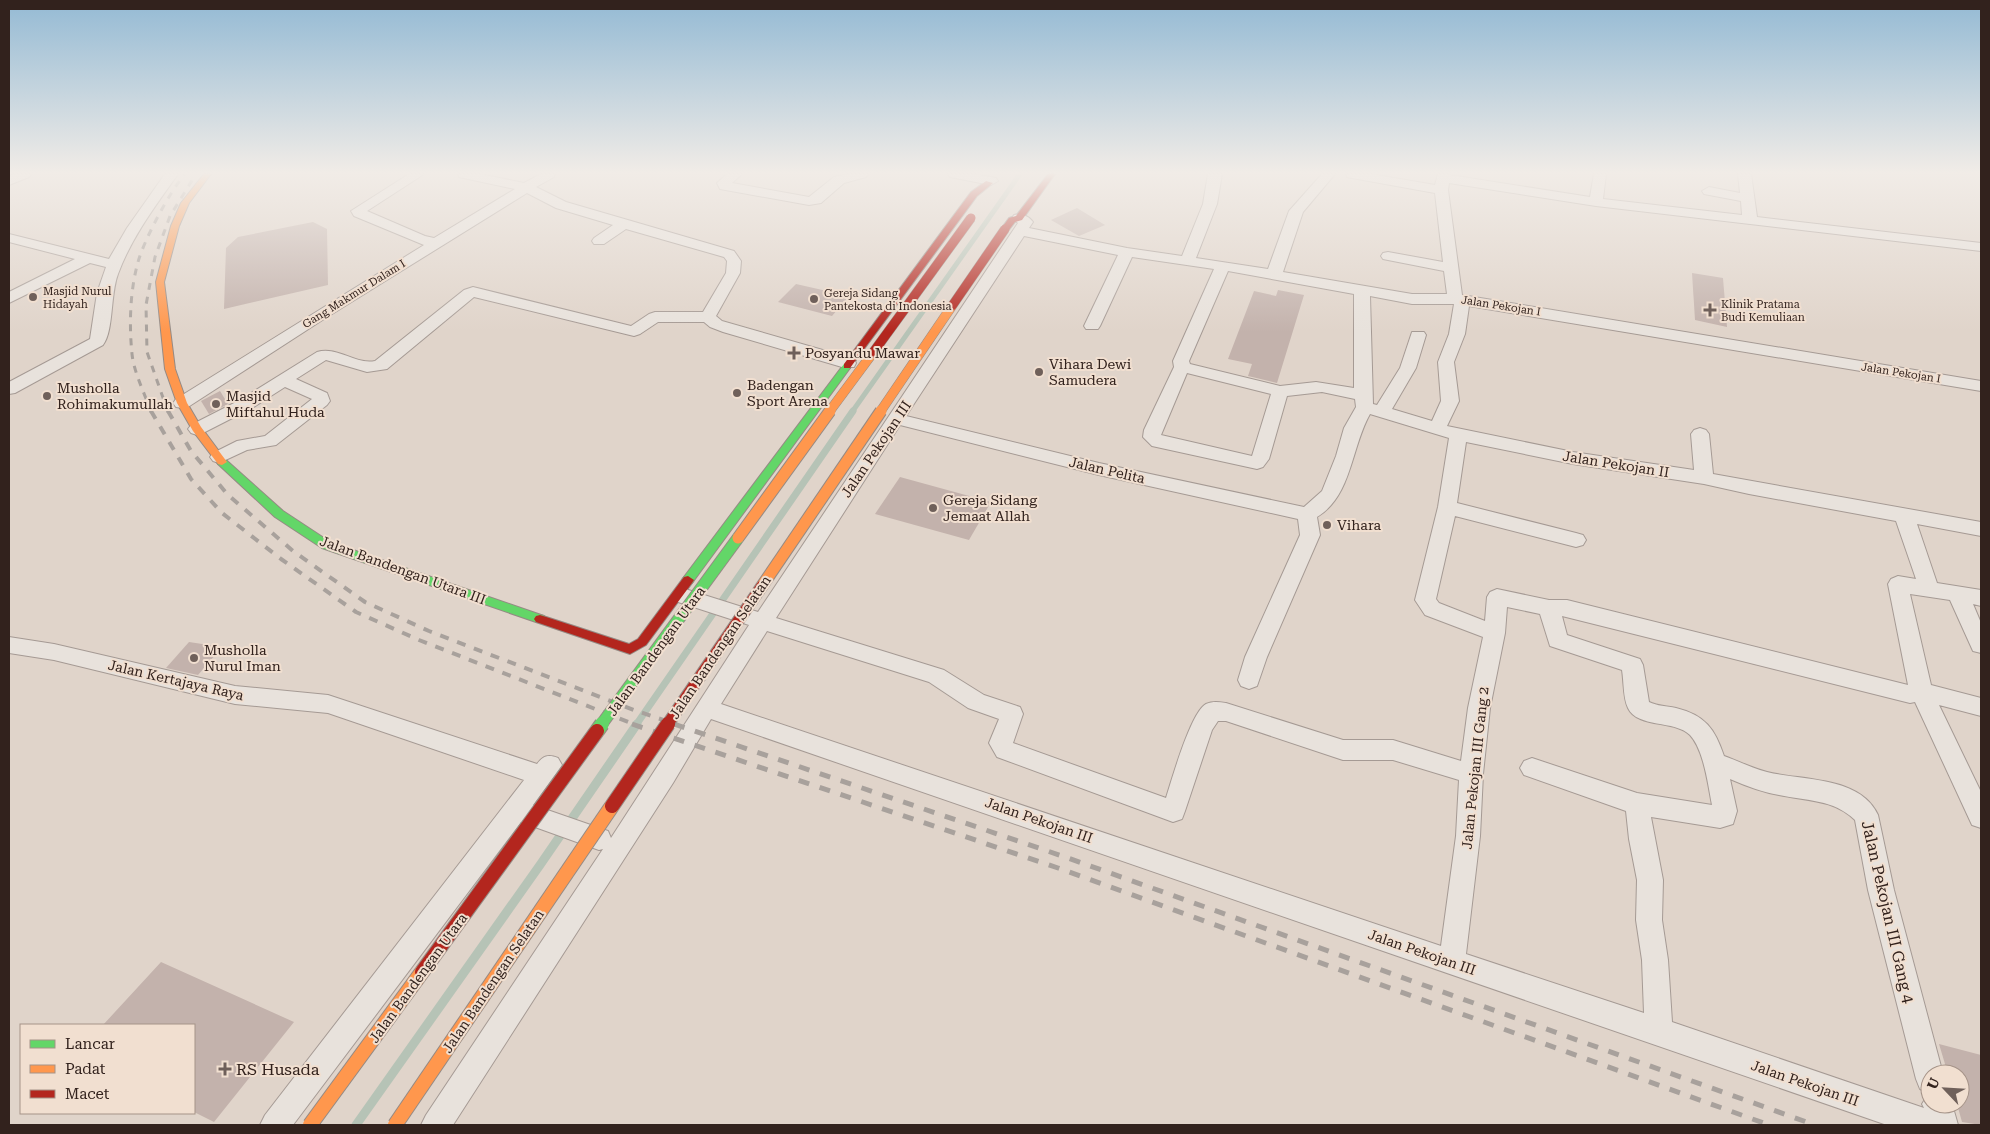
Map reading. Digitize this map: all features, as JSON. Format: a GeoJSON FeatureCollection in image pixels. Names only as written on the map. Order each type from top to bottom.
{"type":"FeatureCollection","features":[{"type":"Feature","properties":{"kind":"main road","name":"Jalan Bandengan Utara III"},"geometry":{"type":"LineString","coordinates":[[175,227],[160,282],[170,369],[182,403],[197,429],[219,458],[279,514],[326,545],[620,647],[630,649],[642,642],[680,596]]}},
{"type":"Feature","properties":{"kind":"main road"},"geometry":{"type":"LineString","coordinates":[[680,596],[950,227]]}},
{"type":"Feature","properties":{"kind":"main road","name":"Jalan Bandengan Utara"},"geometry":{"type":"LineString","coordinates":[[310,1125],[964,227]]}},
{"type":"Feature","properties":{"kind":"main road","name":"Jalan Bandengan Selatan"},"geometry":{"type":"LineString","coordinates":[[395,1125],[1014,227]]}},
{"type":"Feature","properties":{"kind":"street"},"geometry":{"type":"LineString","coordinates":[[9,390],[98,342],[105,286],[114,265],[135,227]]}},
{"type":"Feature","properties":{"kind":"street"},"geometry":{"type":"LineString","coordinates":[[391,227],[421,240],[438,243]]}},
{"type":"Feature","properties":{"kind":"street","name":"Gang Makmur Dalam I"},"geometry":{"type":"LineString","coordinates":[[182,403],[464,227]]}},
{"type":"Feature","properties":{"kind":"street"},"geometry":{"type":"LineString","coordinates":[[598,241],[620,227]]}},
{"type":"Feature","properties":{"kind":"street"},"geometry":{"type":"LineString","coordinates":[[634,227],[728,254],[734,261],[733,273],[708,317]]}},
{"type":"Feature","properties":{"kind":"street","name":"Jalan Pekojan III"},"geometry":{"type":"LineString","coordinates":[[1014,227],[897,419],[758,619],[706,708],[1452,963],[1526,986],[1929,1125]]}},
{"type":"Feature","properties":{"kind":"street","name":"Jalan Pekojan I"},"geometry":{"type":"LineString","coordinates":[[1019,227],[1127,252],[1223,266],[1412,299],[1459,299],[1981,386]]}},
{"type":"Feature","properties":{"kind":"street"},"geometry":{"type":"LineString","coordinates":[[1187,261],[1201,227]]}},
{"type":"Feature","properties":{"kind":"street"},"geometry":{"type":"LineString","coordinates":[[1274,275],[1291,227]]}},
{"type":"Feature","properties":{"kind":"street"},"geometry":{"type":"LineString","coordinates":[[1437,429],[1450,401],[1446,362],[1457,334],[1459,299],[1451,268],[1447,227]]}},
{"type":"Feature","properties":{"kind":"street"},"geometry":{"type":"LineString","coordinates":[[1809,227],[1981,247]]}},
{"type":"Feature","properties":{"kind":"street"},"geometry":{"type":"LineString","coordinates":[[656,249],[670,237]]}},
{"type":"Feature","properties":{"kind":"street"},"geometry":{"type":"LineString","coordinates":[[9,238],[114,265]]}},
{"type":"Feature","properties":{"kind":"street"},"geometry":{"type":"LineString","coordinates":[[1092,326],[1127,252]]}},
{"type":"Feature","properties":{"kind":"street"},"geometry":{"type":"LineString","coordinates":[[1388,256],[1451,268]]}},
{"type":"Feature","properties":{"kind":"street"},"geometry":{"type":"LineString","coordinates":[[9,298],[87,259]]}},
{"type":"Feature","properties":{"kind":"street"},"geometry":{"type":"LineString","coordinates":[[1182,368],[1280,391],[1260,460],[1257,463],[1158,442],[1152,436],[1153,430],[1182,368],[1181,361],[1223,266]]}},
{"type":"Feature","properties":{"kind":"street"},"geometry":{"type":"LineString","coordinates":[[1362,290],[1370,405]]}},
{"type":"Feature","properties":{"kind":"street"},"geometry":{"type":"LineString","coordinates":[[197,429],[246,404],[323,355],[336,355],[364,367],[376,367],[466,294],[473,292],[634,331],[650,319],[660,316],[708,317],[716,324],[729,329],[848,364]]}},
{"type":"Feature","properties":{"kind":"street"},"geometry":{"type":"LineString","coordinates":[[1249,680],[1256,657],[1310,535],[1312,511],[1330,494],[1346,456],[1353,428],[1370,405],[1408,368],[1418,335]]}},
{"type":"Feature","properties":{"kind":"street"},"geometry":{"type":"LineString","coordinates":[[219,458],[243,445],[270,441],[315,408],[321,401],[322,397],[284,380]]}},
{"type":"Feature","properties":{"kind":"street","name":"Jalan Pekojan II"},"geometry":{"type":"LineString","coordinates":[[1280,391],[1295,391],[1304,387],[1319,387],[1458,435],[1573,458],[1704,478],[1750,488],[1981,529]]}},
{"type":"Feature","properties":{"kind":"street","name":"Jalan Pelita"},"geometry":{"type":"LineString","coordinates":[[897,419],[1099,469],[1312,511]]}},
{"type":"Feature","properties":{"kind":"street"},"geometry":{"type":"LineString","coordinates":[[1700,434],[1704,478]]}},
{"type":"Feature","properties":{"kind":"street"},"geometry":{"type":"LineString","coordinates":[[1458,435],[1447,507],[1425,600],[1432,609],[1494,633]]}},
{"type":"Feature","properties":{"kind":"street"},"geometry":{"type":"LineString","coordinates":[[1447,507],[1576,540]]}},
{"type":"Feature","properties":{"kind":"street"},"geometry":{"type":"LineString","coordinates":[[1904,515],[1929,589]]}},
{"type":"Feature","properties":{"kind":"street"},"geometry":{"type":"LineString","coordinates":[[1981,598],[1898,584],[1921,692],[1981,817]]}},
{"type":"Feature","properties":{"kind":"street"},"geometry":{"type":"LineString","coordinates":[[1958,595],[1981,645]]}},
{"type":"Feature","properties":{"kind":"street"},"geometry":{"type":"LineString","coordinates":[[680,596],[936,676],[976,702],[1012,714],[1001,743],[1005,750],[1173,811],[1203,724],[1206,718],[1214,711],[1226,712],[1343,750],[1393,750],[1471,774]]}},
{"type":"Feature","properties":{"kind":"street","name":"Jalan Pekojan III Gang 2"},"geometry":{"type":"LineString","coordinates":[[1452,963],[1468,836],[1471,774],[1481,700],[1494,633],[1497,597],[1549,608]]}},
{"type":"Feature","properties":{"kind":"street"},"geometry":{"type":"LineString","coordinates":[[1532,768],[1637,804],[1720,817],[1724,816],[1726,811],[1713,756],[1695,725],[1641,709],[1638,706],[1630,663],[1558,640],[1549,608],[1567,608],[1910,694],[1921,692],[1981,707]]}},
{"type":"Feature","properties":{"kind":"street","name":"Jalan Kertajaya Raya"},"geometry":{"type":"LineString","coordinates":[[9,645],[54,652],[234,695],[328,704],[542,776]]}},
{"type":"Feature","properties":{"kind":"street"},"geometry":{"type":"LineString","coordinates":[[436,1125],[616,845],[665,776],[706,708]]}},
{"type":"Feature","properties":{"kind":"street"},"geometry":{"type":"LineString","coordinates":[[582,724],[542,776],[519,811],[616,845]]}},
{"type":"Feature","properties":{"kind":"street","name":"Jalan Pekojan III Gang 4"},"geometry":{"type":"LineString","coordinates":[[1715,763],[1767,782],[1818,789],[1842,797],[1859,806],[1866,815],[1881,890],[1926,1064]]}},
{"type":"Feature","properties":{"kind":"street"},"geometry":{"type":"LineString","coordinates":[[1637,804],[1641,839],[1650,880],[1649,920],[1655,960],[1659,1032]]}},
{"type":"Feature","properties":{"kind":"street","name":"Jalan Bandengan Utara"},"geometry":{"type":"LineString","coordinates":[[275,1125],[519,811]]}},
{"type":"Feature","properties":{"kind":"building"},"geometry":{"type":"Polygon","coordinates":[[[288,227],[323,227],[327,229],[328,285],[224,309],[226,248],[238,237],[288,227]]]}},
{"type":"Feature","properties":{"kind":"building"},"geometry":{"type":"Polygon","coordinates":[[[1063,227],[1100,227],[1079,236],[1063,227]]]}},
{"type":"Feature","properties":{"kind":"building","name":"Klinik Pratama Budi Kemuliaan"},"geometry":{"type":"Polygon","coordinates":[[[1692,273],[1723,278],[1727,327],[1695,320],[1692,273]]]}},
{"type":"Feature","properties":{"kind":"building","name":"Gereja Sidang Pantekosta di Indonesia"},"geometry":{"type":"Polygon","coordinates":[[[796,284],[849,296],[832,316],[778,302],[796,284]]]}},
{"type":"Feature","properties":{"kind":"building"},"geometry":{"type":"Polygon","coordinates":[[[1278,290],[1304,295],[1277,383],[1248,376],[1252,364],[1228,359],[1254,291],[1276,296],[1278,290]]]}},
{"type":"Feature","properties":{"kind":"building","name":"Masjid Miftahul Huda"},"geometry":{"type":"Polygon","coordinates":[[[220,391],[228,404],[209,414],[201,401],[220,391]]]}},
{"type":"Feature","properties":{"kind":"building","name":"Gereja Sidang Jemaat Allah"},"geometry":{"type":"Polygon","coordinates":[[[900,477],[991,502],[969,540],[875,514],[900,477]]]}},
{"type":"Feature","properties":{"kind":"building","name":"Musholla Nurul Iman"},"geometry":{"type":"Polygon","coordinates":[[[189,642],[222,647],[198,675],[166,668],[189,642]]]}},
{"type":"Feature","properties":{"kind":"building","name":"RS Husada"},"geometry":{"type":"Polygon","coordinates":[[[161,962],[294,1022],[214,1122],[195,1112],[195,1024],[104,1024],[161,962]]]}},
{"type":"Feature","properties":{"kind":"building"},"geometry":{"type":"Polygon","coordinates":[[[1939,1044],[1981,1055],[1981,1125],[1962,1122],[1960,1114],[1970,1114],[1970,1064],[1945,1064],[1939,1044]]]}},
{"type":"Feature","properties":{"kind":"waterway"},"geometry":{"type":"LineString","coordinates":[[852,412],[983,227]]}},
{"type":"Feature","properties":{"kind":"waterway"},"geometry":{"type":"LineString","coordinates":[[636,725],[853,411]]}},
{"type":"Feature","properties":{"kind":"waterway"},"geometry":{"type":"LineString","coordinates":[[356,1125],[637,724]]}},
{"type":"Feature","properties":{"kind":"railway"},"geometry":{"type":"LineString","coordinates":[[151,412],[133,361],[130,319],[133,284],[138,262],[153,227]]}},
{"type":"Feature","properties":{"kind":"railway"},"geometry":{"type":"LineString","coordinates":[[166,227],[155,257],[146,305],[147,352],[168,412]]}},
{"type":"Feature","properties":{"kind":"railway"},"geometry":{"type":"LineString","coordinates":[[151,411],[191,479],[222,513],[281,559],[356,612],[419,640],[636,725]]}},
{"type":"Feature","properties":{"kind":"railway"},"geometry":{"type":"LineString","coordinates":[[168,411],[191,451],[228,495],[293,551],[365,602],[429,631],[634,710],[678,725]]}},
{"type":"Feature","properties":{"kind":"railway"},"geometry":{"type":"LineString","coordinates":[[632,724],[1058,868],[1769,1125]]}},
{"type":"Feature","properties":{"kind":"railway"},"geometry":{"type":"LineString","coordinates":[[674,724],[1068,858],[1815,1125]]}},
{"type":"Feature","properties":{"kind":"traffic: fast"},"geometry":{"type":"LineString","coordinates":[[688,580],[847,366]]}},
{"type":"Feature","properties":{"kind":"traffic: fast"},"geometry":{"type":"LineString","coordinates":[[222,462],[279,514],[326,545],[540,619]]}},
{"type":"Feature","properties":{"kind":"traffic: fast"},"geometry":{"type":"LineString","coordinates":[[597,731],[738,538]]}},
{"type":"Feature","properties":{"kind":"traffic: slow"},"geometry":{"type":"LineString","coordinates":[[175,227],[160,282],[170,369],[182,403],[197,429],[222,462]]}},
{"type":"Feature","properties":{"kind":"traffic: slow"},"geometry":{"type":"LineString","coordinates":[[762,586],[952,306]]}},
{"type":"Feature","properties":{"kind":"traffic: slow"},"geometry":{"type":"LineString","coordinates":[[738,538],[872,354]]}},
{"type":"Feature","properties":{"kind":"traffic: slow"},"geometry":{"type":"LineString","coordinates":[[395,1125],[612,806]]}},
{"type":"Feature","properties":{"kind":"traffic: slow"},"geometry":{"type":"LineString","coordinates":[[310,1125],[422,972]]}},
{"type":"Feature","properties":{"kind":"traffic: jam"},"geometry":{"type":"LineString","coordinates":[[847,366],[950,227]]}},
{"type":"Feature","properties":{"kind":"traffic: jam"},"geometry":{"type":"LineString","coordinates":[[872,354],[965,227]]}},
{"type":"Feature","properties":{"kind":"traffic: jam"},"geometry":{"type":"LineString","coordinates":[[952,306],[1005,229]]}},
{"type":"Feature","properties":{"kind":"traffic: jam"},"geometry":{"type":"LineString","coordinates":[[540,619],[630,649],[642,642],[688,580]]}},
{"type":"Feature","properties":{"kind":"traffic: jam"},"geometry":{"type":"LineString","coordinates":[[612,806],[762,586]]}},
{"type":"Feature","properties":{"kind":"traffic: jam"},"geometry":{"type":"LineString","coordinates":[[422,972],[597,731]]}},
{"type":"Feature","properties":{"kind":"place","name":"Masjid Nurul Hidayah"},"geometry":{"type":"Point","coordinates":[33,297]}},
{"type":"Feature","properties":{"kind":"place","name":"Gereja Sidang Pantekosta di Indonesia"},"geometry":{"type":"Point","coordinates":[814,299]}},
{"type":"Feature","properties":{"kind":"place","name":"Klinik Pratama Budi Kemuliaan"},"geometry":{"type":"Point","coordinates":[1710,310]}},
{"type":"Feature","properties":{"kind":"place","name":"Posyandu Mawar"},"geometry":{"type":"Point","coordinates":[794,353]}},
{"type":"Feature","properties":{"kind":"place","name":"Vihara Dewi Samudera"},"geometry":{"type":"Point","coordinates":[1039,372]}},
{"type":"Feature","properties":{"kind":"place","name":"Badengan Sport Arena"},"geometry":{"type":"Point","coordinates":[737,393]}},
{"type":"Feature","properties":{"kind":"place","name":"Musholla Rohimakumullah"},"geometry":{"type":"Point","coordinates":[47,396]}},
{"type":"Feature","properties":{"kind":"place","name":"Masjid Miftahul Huda"},"geometry":{"type":"Point","coordinates":[216,404]}},
{"type":"Feature","properties":{"kind":"place","name":"Gereja Sidang Jemaat Allah"},"geometry":{"type":"Point","coordinates":[933,508]}},
{"type":"Feature","properties":{"kind":"place","name":"Vihara"},"geometry":{"type":"Point","coordinates":[1327,525]}},
{"type":"Feature","properties":{"kind":"place","name":"Musholla Nurul Iman"},"geometry":{"type":"Point","coordinates":[194,658]}},
{"type":"Feature","properties":{"kind":"place","name":"RS Husada"},"geometry":{"type":"Point","coordinates":[225,1069]}}]}
